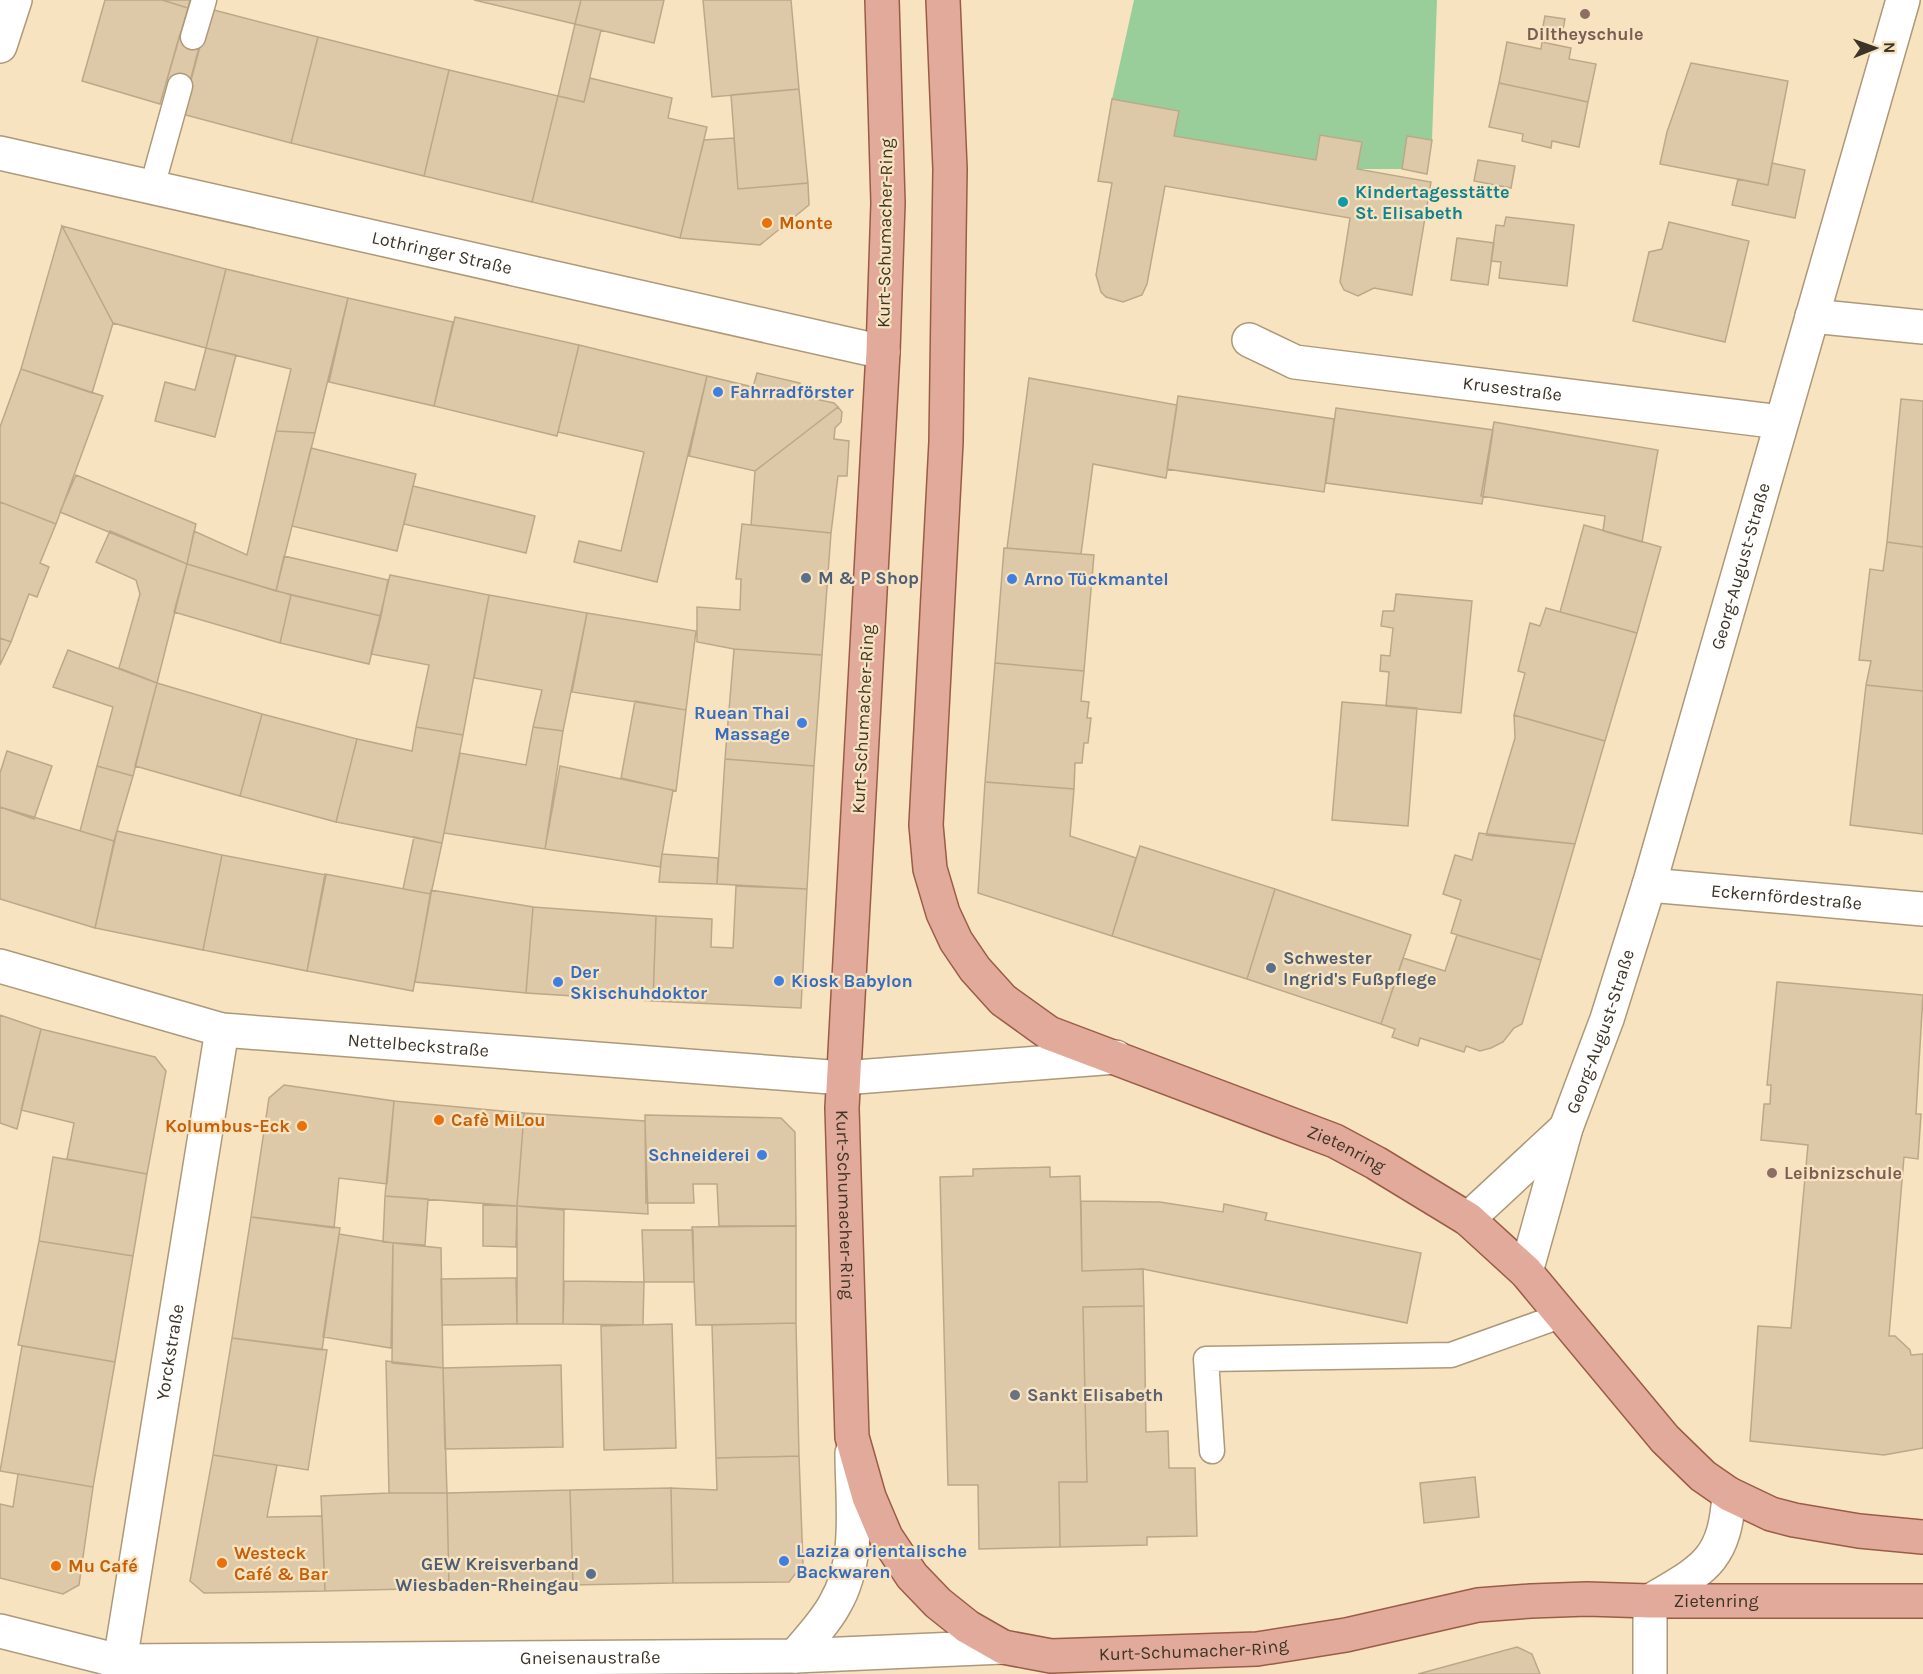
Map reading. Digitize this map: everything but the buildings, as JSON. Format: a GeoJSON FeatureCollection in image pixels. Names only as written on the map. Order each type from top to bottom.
{"type":"FeatureCollection","features":[{"type":"Feature","properties":{"kind":"main road","name":"Kurt-Schumacher-Ring"},"geometry":{"type":"LineString","coordinates":[[882,0],[888,203],[883,352],[843,1078],[845,1231],[852,1437],[869,1497],[886,1537],[912,1576],[938,1603],[968,1628],[1003,1647],[1051,1656],[1257,1649],[1346,1635],[1478,1605],[1587,1599],[1650,1601]]}},
{"type":"Feature","properties":{"kind":"main road"},"geometry":{"type":"LineString","coordinates":[[943,0],[950,158],[949,290],[946,442],[926,825],[930,869],[943,913],[956,941],[975,969],[1003,1000],[1049,1033],[1116,1057]]}},
{"type":"Feature","properties":{"kind":"main road","name":"Zietenring"},"geometry":{"type":"LineString","coordinates":[[1116,1057],[1335,1141],[1468,1219],[1526,1272],[1560,1316],[1665,1439],[1703,1476],[1729,1494],[1771,1514],[1794,1520],[1859,1531],[1923,1537]]}},
{"type":"Feature","properties":{"kind":"main road","name":"Zietenring"},"geometry":{"type":"LineString","coordinates":[[1650,1601],[1923,1601]]}},
{"type":"Feature","properties":{"kind":"street"},"geometry":{"type":"LineString","coordinates":[[0,46],[15,0]]}},
{"type":"Feature","properties":{"kind":"street","name":"Georg-August-Straße"},"geometry":{"type":"LineString","coordinates":[[1526,1272],[1566,1128],[1607,1019],[1649,885],[1780,422],[1903,0]]}},
{"type":"Feature","properties":{"kind":"street","name":"Lothringer Straße"},"geometry":{"type":"LineString","coordinates":[[0,153],[883,352]]}},
{"type":"Feature","properties":{"kind":"street"},"geometry":{"type":"LineString","coordinates":[[1812,316],[1923,327]]}},
{"type":"Feature","properties":{"kind":"street","name":"Krusestraße"},"geometry":{"type":"LineString","coordinates":[[1249,339],[1295,362],[1780,422]]}},
{"type":"Feature","properties":{"kind":"street","name":"Eckernfördestraße"},"geometry":{"type":"LineString","coordinates":[[1649,885],[1923,909]]}},
{"type":"Feature","properties":{"kind":"street","name":"Nettelbeckstraße"},"geometry":{"type":"LineString","coordinates":[[0,966],[222,1030],[843,1078]]}},
{"type":"Feature","properties":{"kind":"street","name":"Yorckstraße"},"geometry":{"type":"LineString","coordinates":[[118,1668],[222,1030]]}},
{"type":"Feature","properties":{"kind":"street","name":"Zietenring"},"geometry":{"type":"LineString","coordinates":[[843,1078],[1116,1057]]}},
{"type":"Feature","properties":{"kind":"street","name":"Georg-August-Straße"},"geometry":{"type":"LineString","coordinates":[[1468,1219],[1566,1128]]}},
{"type":"Feature","properties":{"kind":"street","name":"Kurt-Schumacher-Ring"},"geometry":{"type":"LineString","coordinates":[[795,1656],[835,1605],[846,1581],[852,1552],[852,1437]]}},
{"type":"Feature","properties":{"kind":"street","name":"Zietenring"},"geometry":{"type":"LineString","coordinates":[[1650,1601],[1699,1572],[1714,1555],[1724,1539],[1729,1494]]}},
{"type":"Feature","properties":{"kind":"street"},"geometry":{"type":"LineString","coordinates":[[1650,1601],[1650,1674]]}},
{"type":"Feature","properties":{"kind":"street","name":"Gneisenaustraße"},"geometry":{"type":"LineString","coordinates":[[0,1631],[118,1668],[795,1656],[868,1663],[1003,1647]]}},
{"type":"Feature","properties":{"kind":"lane"},"geometry":{"type":"LineString","coordinates":[[194,37],[204,0]]}},
{"type":"Feature","properties":{"kind":"lane"},"geometry":{"type":"LineString","coordinates":[[152,187],[180,86]]}},
{"type":"Feature","properties":{"kind":"lane"},"geometry":{"type":"LineString","coordinates":[[1212,1451],[1206,1359],[1452,1355],[1560,1316]]}},
{"type":"Feature","properties":{"kind":"green space"},"geometry":{"type":"Polygon","coordinates":[[[1134,0],[1437,0],[1432,140],[1407,136],[1402,169],[1357,169],[1362,142],[1320,135],[1316,160],[1174,136],[1179,111],[1112,99],[1134,0]]]}},
{"type":"Feature","properties":{"kind":"place","name":"Diltheyschule"},"geometry":{"type":"Point","coordinates":[1585,14]}},
{"type":"Feature","properties":{"kind":"place","name":"Kindertagesstätte St. Elisabeth"},"geometry":{"type":"Point","coordinates":[1343,202]}},
{"type":"Feature","properties":{"kind":"place","name":"Monte"},"geometry":{"type":"Point","coordinates":[767,223]}},
{"type":"Feature","properties":{"kind":"place","name":"Fahrradförster"},"geometry":{"type":"Point","coordinates":[718,392]}},
{"type":"Feature","properties":{"kind":"place","name":"M & P Shop"},"geometry":{"type":"Point","coordinates":[806,578]}},
{"type":"Feature","properties":{"kind":"place","name":"Arno Tückmantel"},"geometry":{"type":"Point","coordinates":[1012,579]}},
{"type":"Feature","properties":{"kind":"place","name":"Ruean Thai Massage"},"geometry":{"type":"Point","coordinates":[802,723]}},
{"type":"Feature","properties":{"kind":"place","name":"Schwester Ingrid's Fußpflege"},"geometry":{"type":"Point","coordinates":[1271,968]}},
{"type":"Feature","properties":{"kind":"place","name":"Kiosk Babylon"},"geometry":{"type":"Point","coordinates":[779,981]}},
{"type":"Feature","properties":{"kind":"place","name":"Der Skischuhdoktor"},"geometry":{"type":"Point","coordinates":[558,982]}},
{"type":"Feature","properties":{"kind":"place","name":"Cafè MiLou"},"geometry":{"type":"Point","coordinates":[439,1120]}},
{"type":"Feature","properties":{"kind":"place","name":"Kolumbus-Eck"},"geometry":{"type":"Point","coordinates":[302,1126]}},
{"type":"Feature","properties":{"kind":"place","name":"Schneiderei"},"geometry":{"type":"Point","coordinates":[762,1155]}},
{"type":"Feature","properties":{"kind":"place","name":"Leibnizschule"},"geometry":{"type":"Point","coordinates":[1772,1173]}},
{"type":"Feature","properties":{"kind":"place","name":"Sankt Elisabeth"},"geometry":{"type":"Point","coordinates":[1015,1395]}},
{"type":"Feature","properties":{"kind":"place","name":"Laziza orientalische Backwaren"},"geometry":{"type":"Point","coordinates":[784,1561]}},
{"type":"Feature","properties":{"kind":"place","name":"Westeck Café & Bar"},"geometry":{"type":"Point","coordinates":[222,1563]}},
{"type":"Feature","properties":{"kind":"place","name":"Mu Café"},"geometry":{"type":"Point","coordinates":[56,1566]}},
{"type":"Feature","properties":{"kind":"place","name":"GEW Kreisverband Wiesbaden-Rheingau"},"geometry":{"type":"Point","coordinates":[591,1574]}}]}
